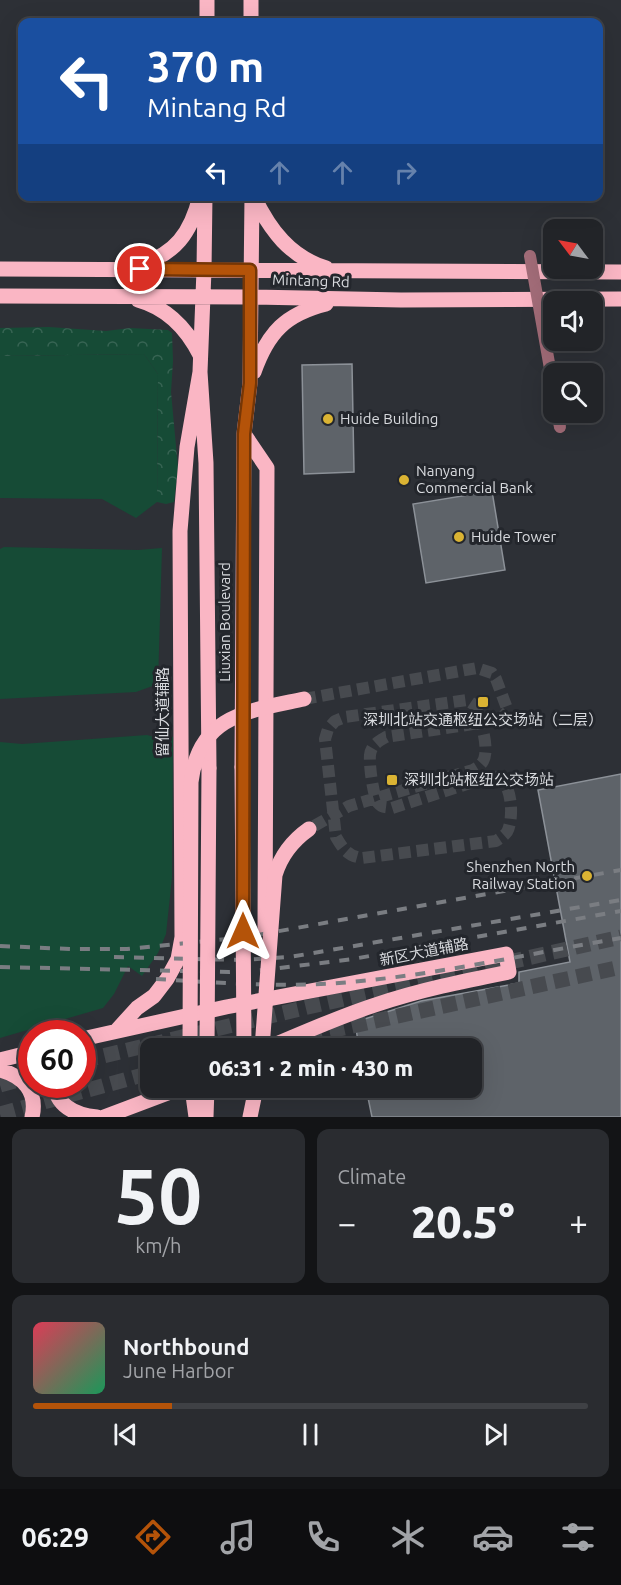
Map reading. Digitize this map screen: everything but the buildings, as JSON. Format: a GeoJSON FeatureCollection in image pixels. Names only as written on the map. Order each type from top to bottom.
{"type":"FeatureCollection","features":[{"type":"Feature","properties":{"kind":"main road"},"geometry":{"type":"LineString","coordinates":[[207,0],[207,18]]}},
{"type":"Feature","properties":{"kind":"main road"},"geometry":{"type":"LineString","coordinates":[[251,0],[251,18]]}},
{"type":"Feature","properties":{"kind":"main road"},"geometry":{"type":"LineString","coordinates":[[120,269],[157,258],[177,245],[187,232],[200,201]]}},
{"type":"Feature","properties":{"kind":"main road","name":"Liuxian Boulevard"},"geometry":{"type":"LineString","coordinates":[[202,201],[204,270],[200,372],[206,463],[209,768],[207,1038]]}},
{"type":"Feature","properties":{"kind":"main road","name":"Liuxian Boulevard"},"geometry":{"type":"LineString","coordinates":[[244,1038],[242,767],[244,434],[250,383],[253,201]]}},
{"type":"Feature","properties":{"kind":"main road"},"geometry":{"type":"LineString","coordinates":[[256,201],[268,224],[289,249],[308,261],[338,272]]}},
{"type":"Feature","properties":{"kind":"main road","name":"Mintang Rd"},"geometry":{"type":"LineString","coordinates":[[0,269],[621,272]]}},
{"type":"Feature","properties":{"kind":"main road"},"geometry":{"type":"LineString","coordinates":[[400,272],[401,300]]}},
{"type":"Feature","properties":{"kind":"main road","name":"Mintang Rd"},"geometry":{"type":"LineString","coordinates":[[0,296],[251,297],[345,300],[621,299]]}},
{"type":"Feature","properties":{"kind":"main road"},"geometry":{"type":"LineString","coordinates":[[123,296],[148,303],[173,319],[193,340],[200,355]]}},
{"type":"Feature","properties":{"kind":"main road"},"geometry":{"type":"LineString","coordinates":[[250,383],[257,362],[270,339],[289,318],[302,311],[345,300]]}},
{"type":"Feature","properties":{"kind":"main road","name":"留仙大道辅路"},"geometry":{"type":"LineString","coordinates":[[117,1030],[137,1008],[154,996],[167,979],[178,959],[182,937],[180,531],[187,447],[200,372]]}},
{"type":"Feature","properties":{"kind":"main road"},"geometry":{"type":"LineString","coordinates":[[244,434],[267,468],[265,964],[268,978],[274,984],[291,992],[303,992]]}},
{"type":"Feature","properties":{"kind":"main road"},"geometry":{"type":"LineString","coordinates":[[190,1038],[191,782],[196,755],[207,736],[215,728],[236,716],[260,708],[304,699]]}},
{"type":"Feature","properties":{"kind":"main road"},"geometry":{"type":"LineString","coordinates":[[263,1038],[275,874],[288,847],[309,830]]}},
{"type":"Feature","properties":{"kind":"main road","name":"新区大道辅路"},"geometry":{"type":"LineString","coordinates":[[96,1035],[303,992],[506,954],[509,972],[439,987],[349,1013],[290,1038]]}},
{"type":"Feature","properties":{"kind":"main road"},"geometry":{"type":"LineString","coordinates":[[436,968],[439,987]]}},
{"type":"Feature","properties":{"kind":"main road"},"geometry":{"type":"LineString","coordinates":[[0,1060],[18,1056]]}},
{"type":"Feature","properties":{"kind":"main road"},"geometry":{"type":"LineString","coordinates":[[0,1070],[15,1075],[25,1082],[33,1096],[32,1117]]}},
{"type":"Feature","properties":{"kind":"main road"},"geometry":{"type":"LineString","coordinates":[[59,1098],[70,1111],[84,1116],[97,1117]]}},
{"type":"Feature","properties":{"kind":"main road"},"geometry":{"type":"LineString","coordinates":[[104,1117],[154,1098]]}},
{"type":"Feature","properties":{"kind":"main road"},"geometry":{"type":"LineString","coordinates":[[193,1098],[196,1117]]}},
{"type":"Feature","properties":{"kind":"main road"},"geometry":{"type":"LineString","coordinates":[[206,1117],[207,1098]]}},
{"type":"Feature","properties":{"kind":"main road"},"geometry":{"type":"LineString","coordinates":[[244,1098],[245,1117]]}},
{"type":"Feature","properties":{"kind":"main road"},"geometry":{"type":"LineString","coordinates":[[250,1117],[254,1098]]}},
{"type":"Feature","properties":{"kind":"street"},"geometry":{"type":"LineString","coordinates":[[530,256],[549,363]]}},
{"type":"Feature","properties":{"kind":"street"},"geometry":{"type":"LineString","coordinates":[[559,423],[560,427]]}},
{"type":"Feature","properties":{"kind":"green space"},"geometry":{"type":"Polygon","coordinates":[[[49,327],[106,331],[130,328],[168,330],[172,333],[171,392],[178,468],[174,502],[166,504],[157,502],[158,374],[144,354],[0,356],[0,328],[49,327]]]}},
{"type":"Feature","properties":{"kind":"green space"},"geometry":{"type":"Polygon","coordinates":[[[144,354],[158,374],[157,502],[136,518],[102,499],[0,498],[0,356],[144,354]]]}},
{"type":"Feature","properties":{"kind":"green space"},"geometry":{"type":"Polygon","coordinates":[[[4,547],[138,550],[162,548],[158,684],[136,692],[0,699],[0,549],[4,547]]]}},
{"type":"Feature","properties":{"kind":"green space"},"geometry":{"type":"Polygon","coordinates":[[[147,735],[158,738],[173,737],[172,878],[166,934],[158,953],[142,976],[128,966],[114,994],[103,1008],[62,1020],[18,1020],[18,1033],[0,1038],[0,742],[22,744],[147,735]]]}},
{"type":"Feature","properties":{"kind":"tunnel"},"geometry":{"type":"LineString","coordinates":[[304,699],[477,668],[492,673],[508,711],[500,720],[386,737],[374,746],[370,755],[374,794],[376,799],[378,803],[384,807],[392,808],[486,778],[496,777],[502,780],[509,793],[511,819],[507,832],[496,841],[362,858],[346,851],[336,837],[325,739],[328,729],[335,721],[345,717],[467,700],[476,706],[480,719],[482,728],[484,736],[484,759],[479,766],[473,770],[349,806],[309,829]]}},
{"type":"Feature","properties":{"kind":"tunnel"},"geometry":{"type":"LineString","coordinates":[[96,1058],[308,1007],[621,937]]}},
{"type":"Feature","properties":{"kind":"tunnel"},"geometry":{"type":"LineString","coordinates":[[307,1036],[621,967]]}},
{"type":"Feature","properties":{"kind":"tunnel"},"geometry":{"type":"LineString","coordinates":[[0,1114],[140,1076]]}},
{"type":"Feature","properties":{"kind":"tunnel"},"geometry":{"type":"LineString","coordinates":[[0,1085],[18,1080]]}},
{"type":"Feature","properties":{"kind":"railway"},"geometry":{"type":"LineString","coordinates":[[0,946],[127,949],[246,937],[621,870]]}},
{"type":"Feature","properties":{"kind":"railway"},"geometry":{"type":"LineString","coordinates":[[114,957],[240,960],[290,957],[621,900]]}},
{"type":"Feature","properties":{"kind":"railway"},"geometry":{"type":"LineString","coordinates":[[0,967],[229,972],[264,970],[353,959],[621,911]]}},
{"type":"Feature","properties":{"kind":"railway"},"geometry":{"type":"LineString","coordinates":[[156,979],[278,985],[351,982],[453,969],[621,938]]}},
{"type":"Feature","properties":{"kind":"place","name":"Huide Building"},"geometry":{"type":"Point","coordinates":[328,419]}},
{"type":"Feature","properties":{"kind":"place","name":"Nanyang Commercial Bank"},"geometry":{"type":"Point","coordinates":[404,480]}},
{"type":"Feature","properties":{"kind":"place","name":"Huide Tower"},"geometry":{"type":"Point","coordinates":[459,537]}},
{"type":"Feature","properties":{"kind":"place","name":"深圳北站交通枢纽公交场站（二层）"},"geometry":{"type":"Point","coordinates":[483,702]}},
{"type":"Feature","properties":{"kind":"place","name":"深圳北站枢纽公交场站"},"geometry":{"type":"Point","coordinates":[392,780]}},
{"type":"Feature","properties":{"kind":"place","name":"Shenzhen North Railway Station"},"geometry":{"type":"Point","coordinates":[587,876]}},
{"type":"Feature","properties":{"kind":"route"},"geometry":{"type":"LineString","coordinates":[[140,269],[250,270],[250,383],[244,434],[243,931]]}}]}
